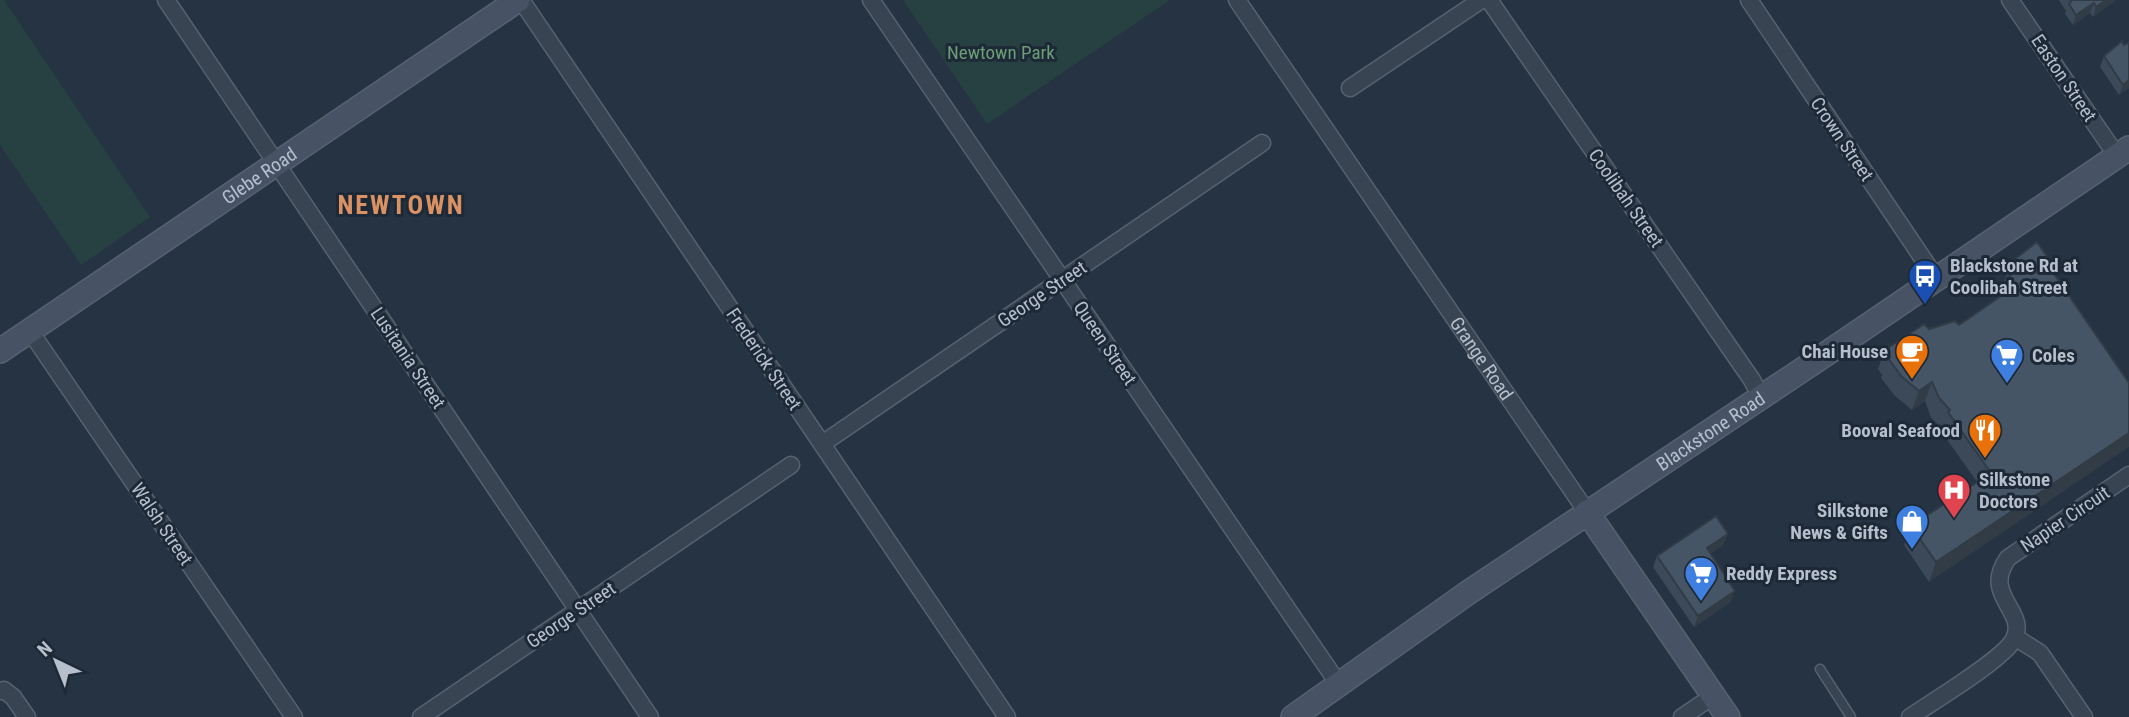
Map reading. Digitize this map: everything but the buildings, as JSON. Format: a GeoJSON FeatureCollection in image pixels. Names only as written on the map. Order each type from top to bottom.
{"type":"FeatureCollection","features":[{"type":"Feature","properties":{"kind":"main road","name":"Glebe Road"},"geometry":{"type":"LineString","coordinates":[[0,351],[519,0]]}},
{"type":"Feature","properties":{"kind":"main road","name":"Blackstone Road"},"geometry":{"type":"LineString","coordinates":[[1293,717],[1469,592],[2123,152]]}},
{"type":"Feature","properties":{"kind":"main road","name":"Grange Road"},"geometry":{"type":"LineString","coordinates":[[1587,512],[1728,717]]}},
{"type":"Feature","properties":{"kind":"street","name":"Lusitania Street"},"geometry":{"type":"LineString","coordinates":[[166,0],[650,717]]}},
{"type":"Feature","properties":{"kind":"street","name":"Frederick Street"},"geometry":{"type":"LineString","coordinates":[[519,0],[1007,717]]}},
{"type":"Feature","properties":{"kind":"street","name":"Queen Street"},"geometry":{"type":"LineString","coordinates":[[871,0],[1340,685]]}},
{"type":"Feature","properties":{"kind":"street","name":"Grange Road"},"geometry":{"type":"LineString","coordinates":[[1237,0],[1587,512]]}},
{"type":"Feature","properties":{"kind":"street"},"geometry":{"type":"LineString","coordinates":[[1350,88],[1481,0]]}},
{"type":"Feature","properties":{"kind":"street","name":"Coolibah Street"},"geometry":{"type":"LineString","coordinates":[[1489,0],[1752,380],[1761,397]]}},
{"type":"Feature","properties":{"kind":"street","name":"Crown Street"},"geometry":{"type":"LineString","coordinates":[[1749,0],[1936,278]]}},
{"type":"Feature","properties":{"kind":"street","name":"Easton Street"},"geometry":{"type":"LineString","coordinates":[[2010,0],[2123,152]]}},
{"type":"Feature","properties":{"kind":"street","name":"George Street"},"geometry":{"type":"LineString","coordinates":[[822,444],[1262,144]]}},
{"type":"Feature","properties":{"kind":"street","name":"Walsh Street"},"geometry":{"type":"LineString","coordinates":[[30,331],[294,717]]}},
{"type":"Feature","properties":{"kind":"street","name":"George Street"},"geometry":{"type":"LineString","coordinates":[[421,717],[791,465]]}},
{"type":"Feature","properties":{"kind":"street","name":"Napier Circuit"},"geometry":{"type":"LineString","coordinates":[[2015,637],[2012,613],[1999,585],[2003,566],[2008,558],[2129,475]]}},
{"type":"Feature","properties":{"kind":"street"},"geometry":{"type":"LineString","coordinates":[[1910,717],[2001,654],[2015,637],[2040,653],[2084,717]]}},
{"type":"Feature","properties":{"kind":"street"},"geometry":{"type":"LineString","coordinates":[[2,691],[13,697],[26,717]]}},
{"type":"Feature","properties":{"kind":"street"},"geometry":{"type":"LineString","coordinates":[[1682,717],[1713,696]]}},
{"type":"Feature","properties":{"kind":"lane"},"geometry":{"type":"LineString","coordinates":[[1820,669],[1851,717]]}},
{"type":"Feature","properties":{"kind":"green space"},"geometry":{"type":"Polygon","coordinates":[[[0,0],[4,0],[150,217],[81,265],[0,145],[0,0]]]}},
{"type":"Feature","properties":{"kind":"green space","name":"Newtown Park"},"geometry":{"type":"Polygon","coordinates":[[[903,0],[1170,0],[987,124],[903,0]]]}},
{"type":"Feature","properties":{"kind":"place","name":"Blackstone Rd at Coolibah Street"},"geometry":{"type":"Point","coordinates":[1925,306]}},
{"type":"Feature","properties":{"kind":"place","name":"Chai House"},"geometry":{"type":"Point","coordinates":[1912,381]}},
{"type":"Feature","properties":{"kind":"place","name":"Coles"},"geometry":{"type":"Point","coordinates":[2007,385]}},
{"type":"Feature","properties":{"kind":"place","name":"Booval Seafood"},"geometry":{"type":"Point","coordinates":[1985,460]}},
{"type":"Feature","properties":{"kind":"place","name":"Silkstone Doctors"},"geometry":{"type":"Point","coordinates":[1954,520]}},
{"type":"Feature","properties":{"kind":"place","name":"Silkstone News & Gifts"},"geometry":{"type":"Point","coordinates":[1912,551]}},
{"type":"Feature","properties":{"kind":"place","name":"Reddy Express"},"geometry":{"type":"Point","coordinates":[1701,603]}},
{"type":"Feature","properties":{"kind":"district","name":"NEWTOWN"},"geometry":{"type":"Point","coordinates":[401,205]}}]}
